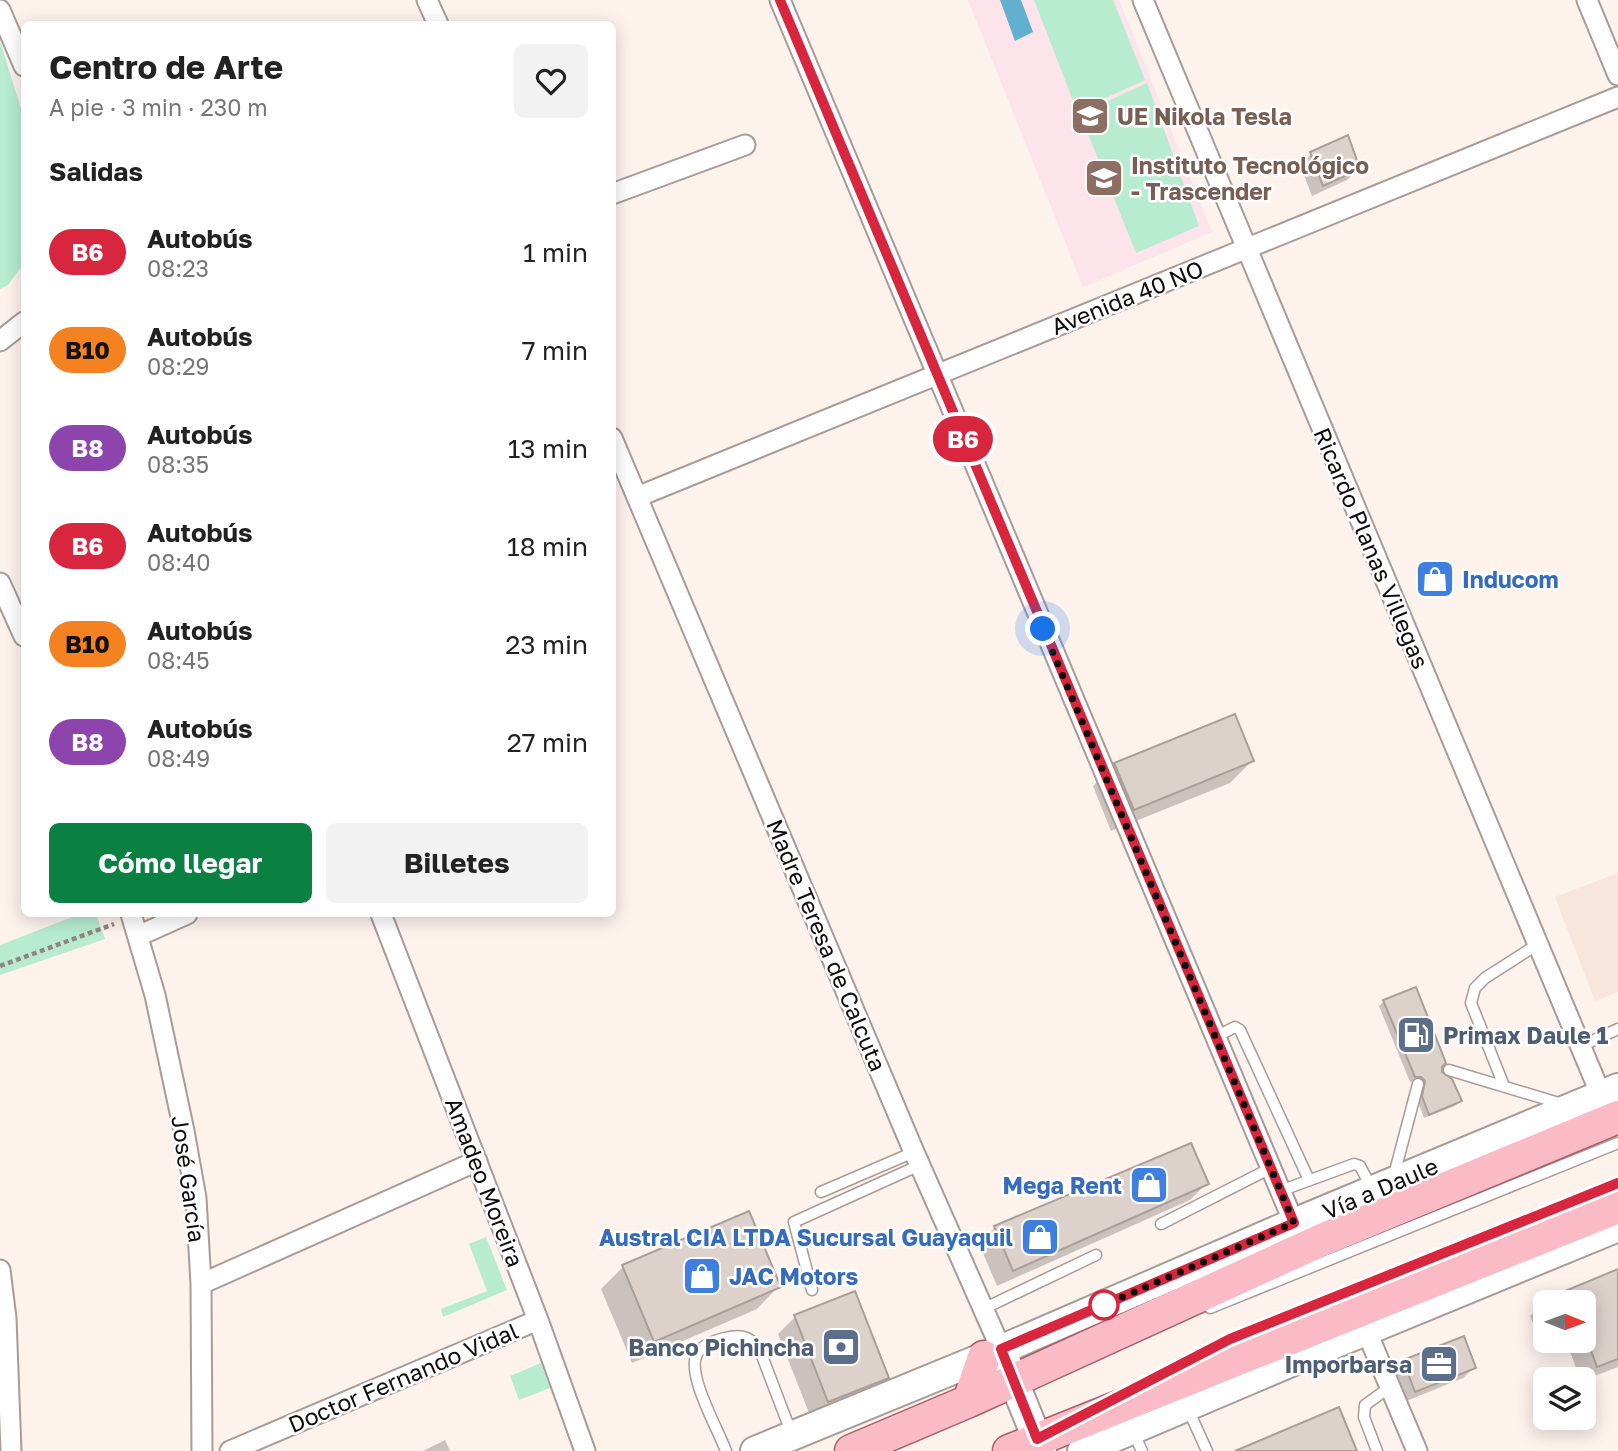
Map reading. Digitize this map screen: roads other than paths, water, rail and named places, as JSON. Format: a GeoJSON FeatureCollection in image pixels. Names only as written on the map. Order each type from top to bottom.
{"type":"FeatureCollection","features":[{"type":"Feature","properties":{"kind":"main road","name":"Vía a Daule"},"geometry":{"type":"LineString","coordinates":[[755,1451],[1573,1107],[1613,1100]]}},
{"type":"Feature","properties":{"kind":"main road","name":"Vía a Daule"},"geometry":{"type":"LineString","coordinates":[[851,1451],[1014,1381],[1324,1239],[1613,1100]]}},
{"type":"Feature","properties":{"kind":"main road"},"geometry":{"type":"LineString","coordinates":[[1029,1447],[1618,1208]]}},
{"type":"Feature","properties":{"kind":"main road"},"geometry":{"type":"LineString","coordinates":[[1082,1451],[1137,1440],[1187,1406],[1618,1227]]}},
{"type":"Feature","properties":{"kind":"main road"},"geometry":{"type":"LineString","coordinates":[[1500,1275],[1521,1246]]}},
{"type":"Feature","properties":{"kind":"main road","name":"Madre Teresa de Calcuta"},"geometry":{"type":"LineString","coordinates":[[992,1353],[1014,1381],[1029,1447]]}},
{"type":"Feature","properties":{"kind":"main road"},"geometry":{"type":"LineString","coordinates":[[969,1401],[992,1353]]}},
{"type":"Feature","properties":{"kind":"street"},"geometry":{"type":"LineString","coordinates":[[428,0],[437,21]]}},
{"type":"Feature","properties":{"kind":"street"},"geometry":{"type":"LineString","coordinates":[[780,0],[1294,1223]]}},
{"type":"Feature","properties":{"kind":"street","name":"Ricardo Planas Villegas"},"geometry":{"type":"LineString","coordinates":[[1143,0],[1581,1046],[1613,1100]]}},
{"type":"Feature","properties":{"kind":"street"},"geometry":{"type":"LineString","coordinates":[[1587,0],[1618,75]]}},
{"type":"Feature","properties":{"kind":"street"},"geometry":{"type":"LineString","coordinates":[[0,10],[21,59]]}},
{"type":"Feature","properties":{"kind":"street","name":"Avenida 40 NO"},"geometry":{"type":"LineString","coordinates":[[637,497],[1618,97]]}},
{"type":"Feature","properties":{"kind":"street"},"geometry":{"type":"LineString","coordinates":[[616,193],[744,145]]}},
{"type":"Feature","properties":{"kind":"street"},"geometry":{"type":"LineString","coordinates":[[0,341],[21,324]]}},
{"type":"Feature","properties":{"kind":"street","name":"Madre Teresa de Calcuta"},"geometry":{"type":"LineString","coordinates":[[616,447],[983,1309],[992,1353]]}},
{"type":"Feature","properties":{"kind":"street"},"geometry":{"type":"LineString","coordinates":[[0,583],[19,604]]}},
{"type":"Feature","properties":{"kind":"street"},"geometry":{"type":"LineString","coordinates":[[133,922],[167,917]]}},
{"type":"Feature","properties":{"kind":"street","name":"Amadeo Moreira"},"geometry":{"type":"LineString","coordinates":[[382,917],[538,1320],[585,1451]]}},
{"type":"Feature","properties":{"kind":"street","name":"José García"},"geometry":{"type":"LineString","coordinates":[[133,922],[155,995],[196,1198],[201,1284],[202,1451]]}},
{"type":"Feature","properties":{"kind":"street"},"geometry":{"type":"LineString","coordinates":[[201,1284],[477,1161]]}},
{"type":"Feature","properties":{"kind":"street"},"geometry":{"type":"LineString","coordinates":[[0,1270],[6,1318],[11,1451]]}},
{"type":"Feature","properties":{"kind":"street","name":"Doctor Fernando Vidal"},"geometry":{"type":"LineString","coordinates":[[230,1451],[538,1320]]}},
{"type":"Feature","properties":{"kind":"street"},"geometry":{"type":"LineString","coordinates":[[1366,1330],[1417,1451]]}},
{"type":"Feature","properties":{"kind":"lane"},"geometry":{"type":"LineString","coordinates":[[1504,1086],[1471,1003],[1475,988],[1485,978],[1538,944]]}},
{"type":"Feature","properties":{"kind":"lane"},"geometry":{"type":"LineString","coordinates":[[1215,1037],[1235,1027],[1240,1030],[1309,1180]]}},
{"type":"Feature","properties":{"kind":"lane"},"geometry":{"type":"LineString","coordinates":[[1581,1046],[1618,1029]]}},
{"type":"Feature","properties":{"kind":"lane"},"geometry":{"type":"LineString","coordinates":[[1449,1070],[1573,1107]]}},
{"type":"Feature","properties":{"kind":"lane"},"geometry":{"type":"LineString","coordinates":[[1280,1191],[1354,1164],[1360,1166],[1382,1186],[1418,1084]]}},
{"type":"Feature","properties":{"kind":"lane","name":"Vía a Daule"},"geometry":{"type":"LineString","coordinates":[[1198,1313],[1618,1143]]}},
{"type":"Feature","properties":{"kind":"lane"},"geometry":{"type":"LineString","coordinates":[[821,1192],[917,1158]]}},
{"type":"Feature","properties":{"kind":"lane"},"geometry":{"type":"LineString","coordinates":[[812,1290],[794,1222],[917,1158]]}},
{"type":"Feature","properties":{"kind":"lane"},"geometry":{"type":"LineString","coordinates":[[1161,1223],[1271,1168]]}},
{"type":"Feature","properties":{"kind":"lane"},"geometry":{"type":"LineString","coordinates":[[1158,1377],[1230,1339],[1618,1183]]}},
{"type":"Feature","properties":{"kind":"lane"},"geometry":{"type":"LineString","coordinates":[[983,1309],[1096,1255]]}},
{"type":"Feature","properties":{"kind":"lane"},"geometry":{"type":"LineString","coordinates":[[726,1451],[696,1380],[694,1367],[696,1356],[702,1348],[727,1337],[751,1338],[759,1348],[792,1436]]}},
{"type":"Feature","properties":{"kind":"lane"},"geometry":{"type":"LineString","coordinates":[[1014,1381],[1121,1344]]}},
{"type":"Feature","properties":{"kind":"lane"},"geometry":{"type":"LineString","coordinates":[[1377,1451],[1363,1412],[1365,1405],[1390,1387]]}},
{"type":"Feature","properties":{"kind":"lane"},"geometry":{"type":"LineString","coordinates":[[1029,1447],[1134,1389]]}},
{"type":"Feature","properties":{"kind":"lane"},"geometry":{"type":"LineString","coordinates":[[1187,1406],[1207,1451]]}},
{"type":"Feature","properties":{"kind":"water"},"geometry":{"type":"Polygon","coordinates":[[[1000,0],[1021,0],[1033,32],[1015,41],[1000,0]]]}},
{"type":"Feature","properties":{"kind":"place","name":"UE Nikola Tesla"},"geometry":{"type":"Point","coordinates":[1090,116]}},
{"type":"Feature","properties":{"kind":"place","name":"Instituto Tecnológico - Trascender"},"geometry":{"type":"Point","coordinates":[1104,178]}},
{"type":"Feature","properties":{"kind":"place","name":"Inducom"},"geometry":{"type":"Point","coordinates":[1435,579]}},
{"type":"Feature","properties":{"kind":"place","name":"Primax Daule 1"},"geometry":{"type":"Point","coordinates":[1416,1035]}},
{"type":"Feature","properties":{"kind":"place","name":"Mega Rent"},"geometry":{"type":"Point","coordinates":[1149,1185]}},
{"type":"Feature","properties":{"kind":"place","name":"Austral CIA LTDA Sucursal Guayaquil"},"geometry":{"type":"Point","coordinates":[1040,1237]}},
{"type":"Feature","properties":{"kind":"place","name":"JAC Motors"},"geometry":{"type":"Point","coordinates":[702,1276]}},
{"type":"Feature","properties":{"kind":"place","name":"Banco Pichincha"},"geometry":{"type":"Point","coordinates":[841,1347]}},
{"type":"Feature","properties":{"kind":"place","name":"Imporbarsa"},"geometry":{"type":"Point","coordinates":[1439,1364]}}]}
